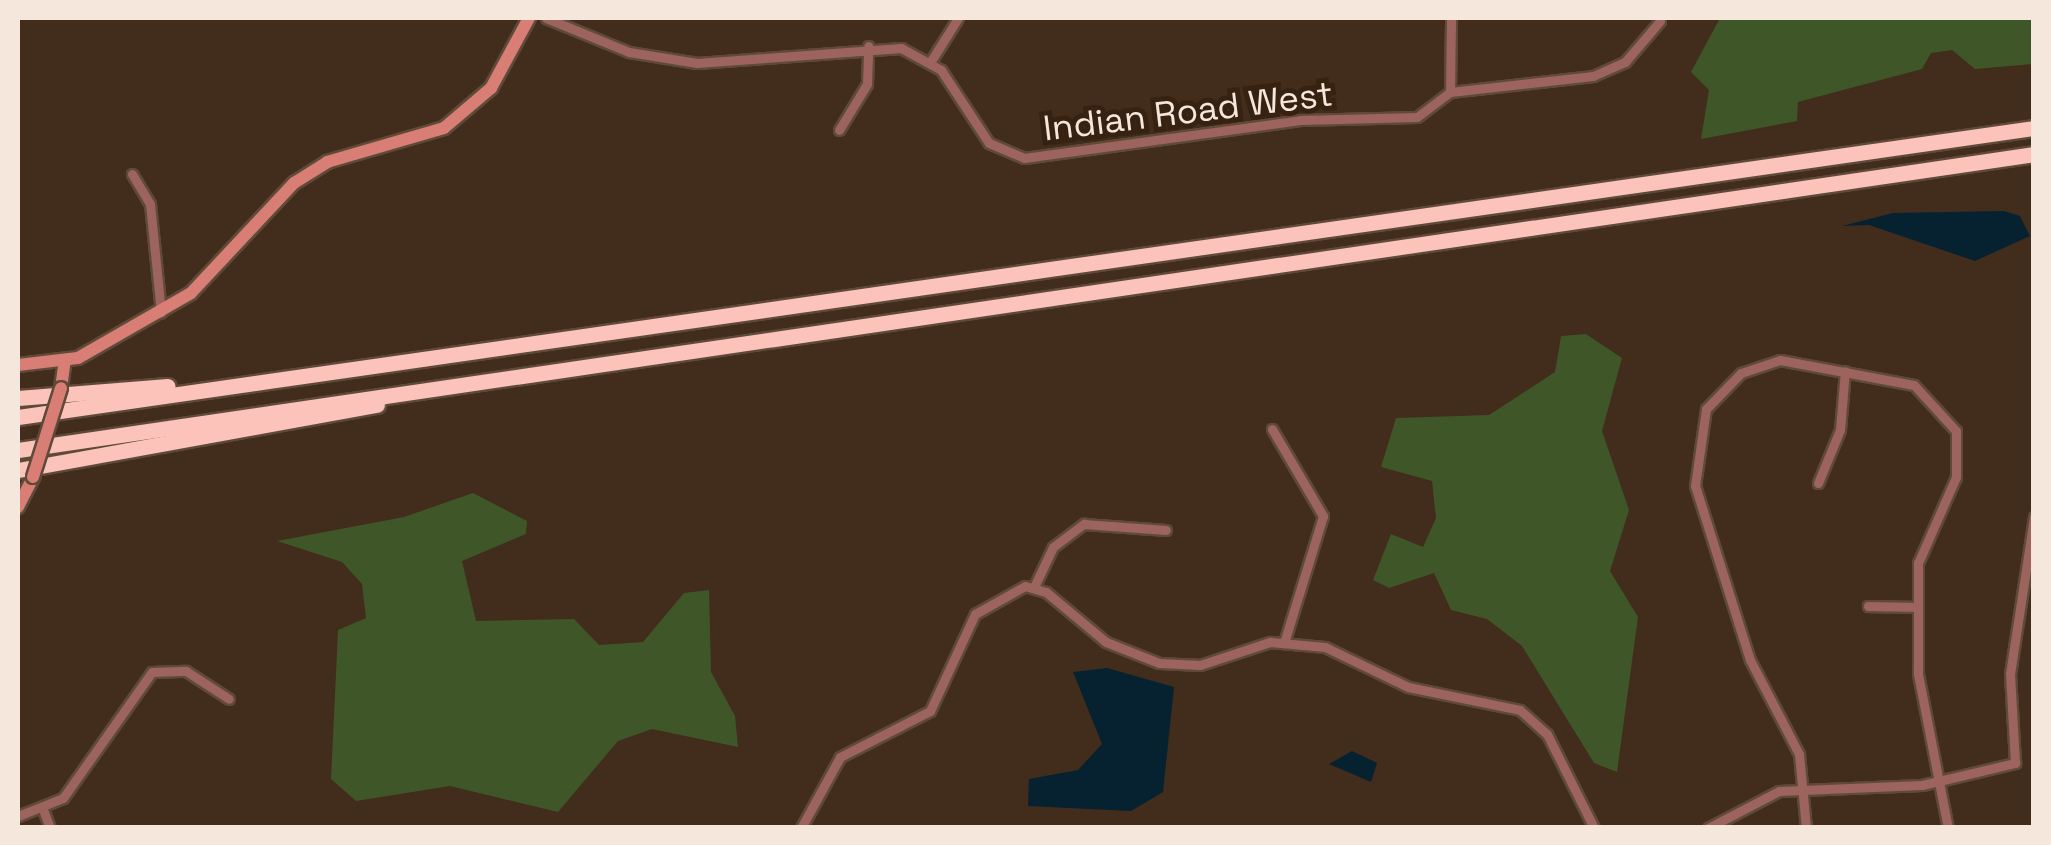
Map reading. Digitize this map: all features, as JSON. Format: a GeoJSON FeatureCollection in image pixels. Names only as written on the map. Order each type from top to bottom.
{"type":"FeatureCollection","features":[{"type":"Feature","properties":{"kind":"highway"},"geometry":{"type":"LineString","coordinates":[[18,418],[2034,128]]}},
{"type":"Feature","properties":{"kind":"highway"},"geometry":{"type":"LineString","coordinates":[[18,450],[2034,154]]}},
{"type":"Feature","properties":{"kind":"highway"},"geometry":{"type":"LineString","coordinates":[[18,398],[276,380]]}},
{"type":"Feature","properties":{"kind":"highway"},"geometry":{"type":"LineString","coordinates":[[18,470],[422,392]]}},
{"type":"Feature","properties":{"kind":"street"},"geometry":{"type":"LineString","coordinates":[[18,365],[64,361],[162,312],[213,276],[309,172],[462,116],[491,88],[529,18]]}},
{"type":"Feature","properties":{"kind":"street"},"geometry":{"type":"LineString","coordinates":[[546,18],[629,52],[687,62],[868,46],[932,62],[958,18]]}},
{"type":"Feature","properties":{"kind":"street"},"geometry":{"type":"LineString","coordinates":[[1451,18],[1450,92],[1593,76],[1626,62],[1660,21]]}},
{"type":"Feature","properties":{"kind":"street"},"geometry":{"type":"LineString","coordinates":[[839,130],[868,84],[868,46]]}},
{"type":"Feature","properties":{"kind":"street","name":"Indian Road West"},"geometry":{"type":"LineString","coordinates":[[932,62],[980,134],[1024,158],[1300,120],[1404,121],[1450,92]]}},
{"type":"Feature","properties":{"kind":"street"},"geometry":{"type":"LineString","coordinates":[[132,174],[150,204],[162,312]]}},
{"type":"Feature","properties":{"kind":"street"},"geometry":{"type":"LineString","coordinates":[[1806,828],[1804,787],[1794,736],[1759,681],[1703,528],[1696,435],[1706,410],[1753,367],[1780,360],[1914,386],[1956,430],[1956,477],[1920,546],[1917,607],[1918,674],[1948,828]]}},
{"type":"Feature","properties":{"kind":"street"},"geometry":{"type":"LineString","coordinates":[[18,507],[33,478],[61,388],[64,361]]}},
{"type":"Feature","properties":{"kind":"street"},"geometry":{"type":"LineString","coordinates":[[1818,483],[1840,430],[1845,371]]}},
{"type":"Feature","properties":{"kind":"street"},"geometry":{"type":"LineString","coordinates":[[1272,429],[1323,516],[1284,643]]}},
{"type":"Feature","properties":{"kind":"street"},"geometry":{"type":"LineString","coordinates":[[1708,828],[1759,796],[1804,787],[1940,781],[2015,763],[2010,674],[2034,517]]}},
{"type":"Feature","properties":{"kind":"street"},"geometry":{"type":"LineString","coordinates":[[801,828],[840,758],[941,700],[984,603],[1034,587],[1053,547],[1084,524],[1166,530]]}},
{"type":"Feature","properties":{"kind":"street"},"geometry":{"type":"LineString","coordinates":[[1034,587],[1106,642],[1159,663],[1200,665],[1284,643],[1342,652],[1408,688],[1520,710],[1547,734],[1594,828]]}},
{"type":"Feature","properties":{"kind":"street"},"geometry":{"type":"LineString","coordinates":[[1868,606],[1917,607]]}},
{"type":"Feature","properties":{"kind":"street"},"geometry":{"type":"LineString","coordinates":[[18,816],[62,798],[152,672],[186,672],[229,699]]}},
{"type":"Feature","properties":{"kind":"street"},"geometry":{"type":"LineString","coordinates":[[42,807],[50,828]]}},
{"type":"Feature","properties":{"kind":"green space"},"geometry":{"type":"Polygon","coordinates":[[[1720,18],[2033,18],[2033,64],[1975,69],[1952,50],[1931,53],[1922,69],[1798,102],[1797,121],[1701,139],[1709,90],[1691,72],[1720,18]]]}},
{"type":"Feature","properties":{"kind":"green space"},"geometry":{"type":"Polygon","coordinates":[[[1586,334],[1622,358],[1602,431],[1629,510],[1610,571],[1638,617],[1617,772],[1594,763],[1522,646],[1487,619],[1451,610],[1434,573],[1389,588],[1373,580],[1391,534],[1423,547],[1436,518],[1432,481],[1381,467],[1396,418],[1489,415],[1555,372],[1561,336],[1586,334]]]}},
{"type":"Feature","properties":{"kind":"green space"},"geometry":{"type":"Polygon","coordinates":[[[473,493],[527,521],[526,534],[462,561],[476,621],[574,619],[599,645],[643,642],[684,593],[709,590],[711,672],[735,716],[738,747],[652,729],[618,741],[558,812],[450,786],[356,801],[331,779],[338,630],[366,618],[362,584],[342,562],[277,541],[404,517],[473,493]]]}},
{"type":"Feature","properties":{"kind":"water"},"geometry":{"type":"Polygon","coordinates":[[[2004,211],[2020,216],[2030,236],[1975,261],[1869,225],[1842,226],[1893,213],[2004,211]]]}},
{"type":"Feature","properties":{"kind":"water"},"geometry":{"type":"Polygon","coordinates":[[[1107,668],[1174,687],[1163,792],[1131,811],[1028,806],[1029,779],[1078,770],[1102,744],[1073,672],[1107,668]]]}},
{"type":"Feature","properties":{"kind":"water"},"geometry":{"type":"Polygon","coordinates":[[[1352,751],[1377,763],[1371,782],[1329,764],[1352,751]]]}}]}
